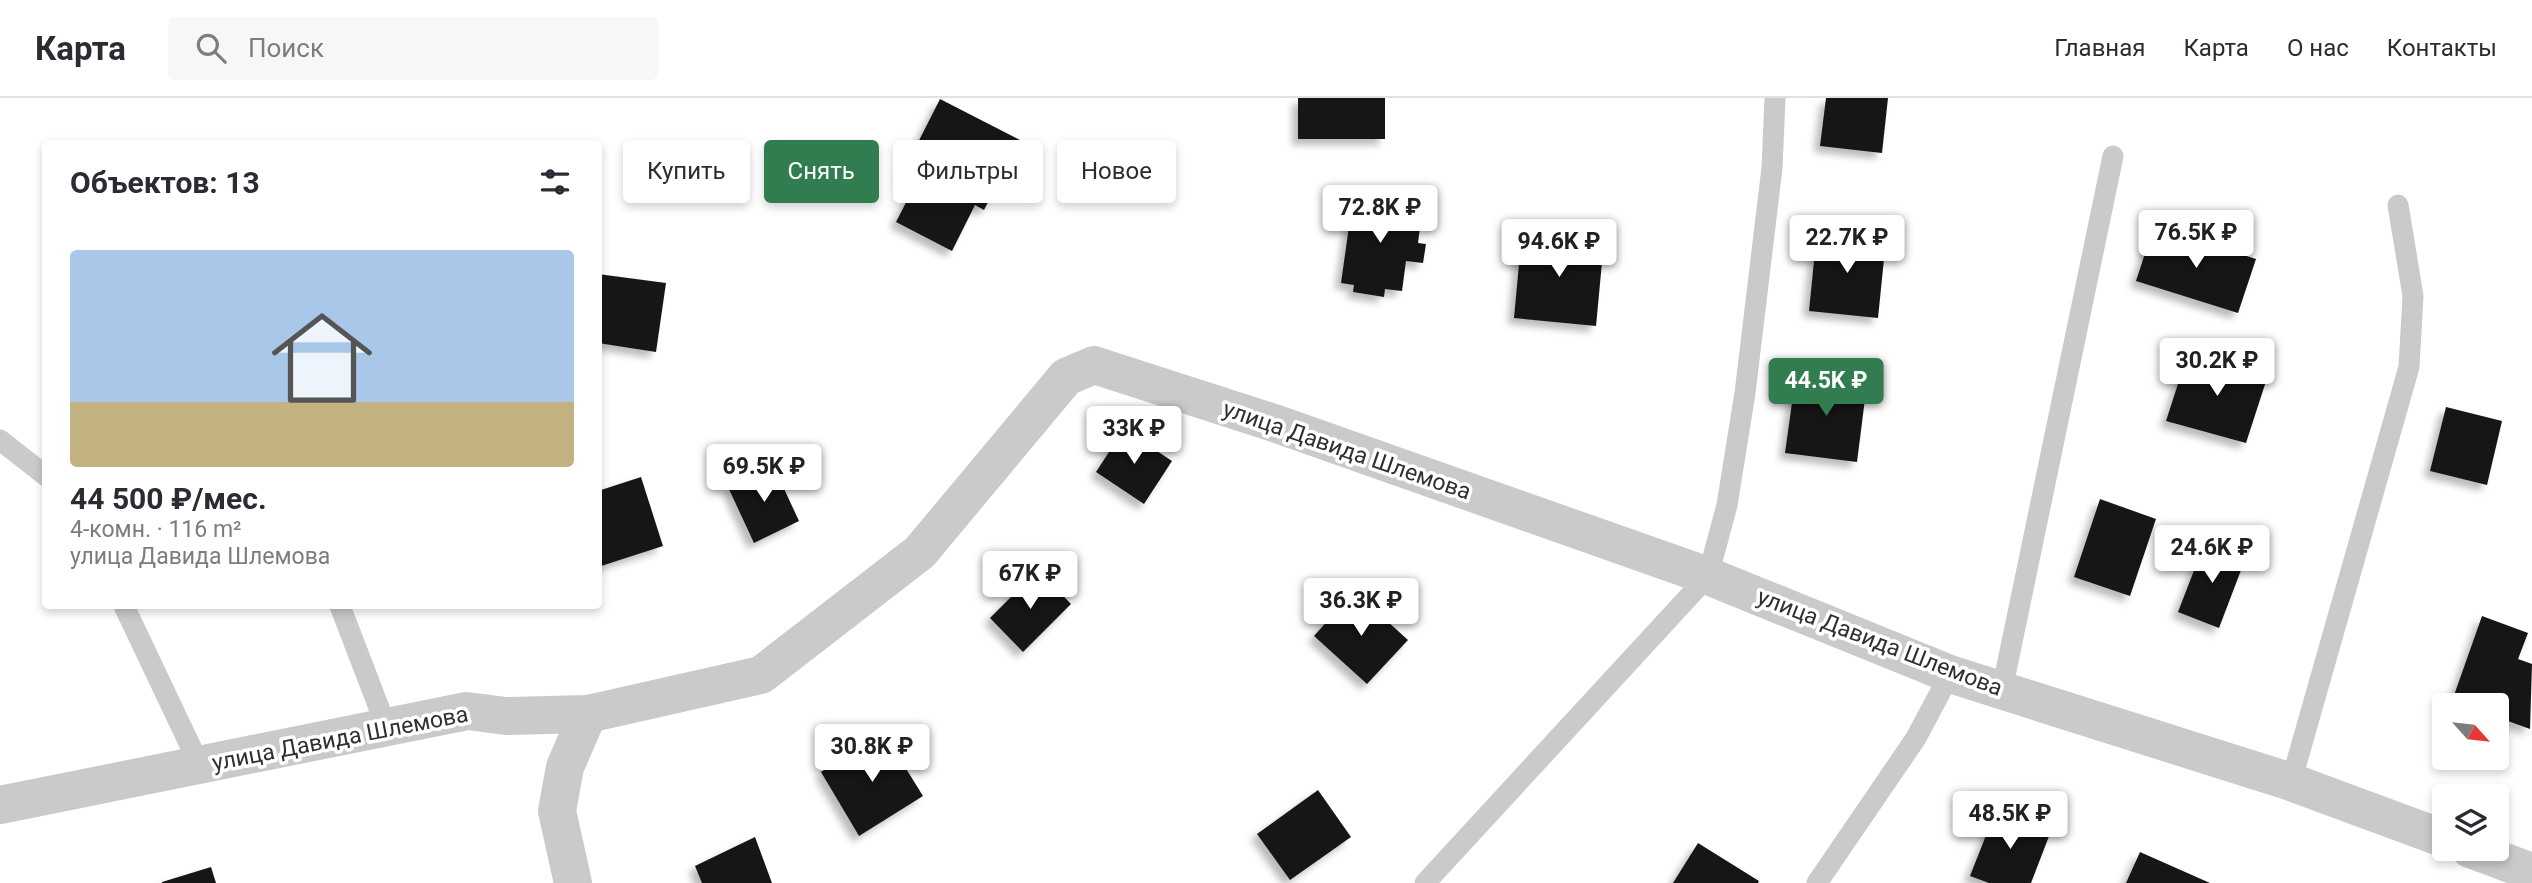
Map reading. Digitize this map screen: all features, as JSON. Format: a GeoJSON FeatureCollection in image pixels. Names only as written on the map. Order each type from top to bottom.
{"type":"FeatureCollection","features":[{"type":"Feature","properties":{"kind":"street","name":"улица Давида Шлемова"},"geometry":{"type":"LineString","coordinates":[[0,805],[467,711],[506,716],[588,714],[761,675],[920,552],[1066,377],[1094,365],[1275,423],[1708,576],[1950,674],[2291,782],[2432,834]]}},
{"type":"Feature","properties":{"kind":"street"},"geometry":{"type":"LineString","coordinates":[[573,883],[556,811],[565,767],[588,714]]}},
{"type":"Feature","properties":{"kind":"street"},"geometry":{"type":"LineString","coordinates":[[2502,861],[2532,872]]}},
{"type":"Feature","properties":{"kind":"lane"},"geometry":{"type":"LineString","coordinates":[[1425,883],[1708,576],[1727,505],[1745,393],[1772,168],[1775,98]]}},
{"type":"Feature","properties":{"kind":"lane"},"geometry":{"type":"LineString","coordinates":[[2002,690],[2113,156]]}},
{"type":"Feature","properties":{"kind":"lane"},"geometry":{"type":"LineString","coordinates":[[2291,782],[2409,367],[2413,296],[2398,205]]}},
{"type":"Feature","properties":{"kind":"lane"},"geometry":{"type":"LineString","coordinates":[[0,440],[42,473]]}},
{"type":"Feature","properties":{"kind":"lane"},"geometry":{"type":"LineString","coordinates":[[125,609],[199,764]]}},
{"type":"Feature","properties":{"kind":"lane"},"geometry":{"type":"LineString","coordinates":[[341,609],[386,726]]}},
{"type":"Feature","properties":{"kind":"lane"},"geometry":{"type":"LineString","coordinates":[[1817,883],[1916,738],[1950,674]]}},
{"type":"Feature","properties":{"kind":"building"},"geometry":{"type":"Polygon","coordinates":[[[1298,98],[1385,98],[1385,139],[1298,139],[1298,98]]]}},
{"type":"Feature","properties":{"kind":"building"},"geometry":{"type":"Polygon","coordinates":[[[1826,98],[1888,98],[1882,153],[1820,146],[1826,98]]]}},
{"type":"Feature","properties":{"kind":"building"},"geometry":{"type":"Polygon","coordinates":[[[940,99],[1020,140],[919,140],[940,99]]]}},
{"type":"Feature","properties":{"kind":"building"},"geometry":{"type":"Polygon","coordinates":[[[1354,191],[1390,195],[1388,207],[1422,211],[1418,243],[1426,244],[1423,263],[1406,261],[1402,291],[1385,289],[1384,297],[1353,292],[1354,285],[1341,283],[1354,191]]]}},
{"type":"Feature","properties":{"kind":"building"},"geometry":{"type":"Polygon","coordinates":[[[906,203],[988,203],[984,210],[975,205],[952,251],[896,222],[906,203]]]}},
{"type":"Feature","properties":{"kind":"building"},"geometry":{"type":"Polygon","coordinates":[[[2154,226],[2256,259],[2238,313],[2136,281],[2154,226]]]}},
{"type":"Feature","properties":{"kind":"building"},"geometry":{"type":"Polygon","coordinates":[[[1817,231],[1886,239],[1878,318],[1809,311],[1817,231]]]}},
{"type":"Feature","properties":{"kind":"building"},"geometry":{"type":"Polygon","coordinates":[[[1522,232],[1604,241],[1596,326],[1514,318],[1522,232]]]}},
{"type":"Feature","properties":{"kind":"building"},"geometry":{"type":"Polygon","coordinates":[[[602,275],[666,283],[656,352],[602,344],[602,275]]]}},
{"type":"Feature","properties":{"kind":"building"},"geometry":{"type":"Polygon","coordinates":[[[2188,353],[2268,375],[2246,443],[2166,421],[2188,353]]]}},
{"type":"Feature","properties":{"kind":"building"},"geometry":{"type":"Polygon","coordinates":[[[1796,374],[1867,383],[1857,462],[1785,453],[1796,374]]]}},
{"type":"Feature","properties":{"kind":"building"},"geometry":{"type":"Polygon","coordinates":[[[2446,407],[2502,421],[2487,485],[2430,471],[2446,407]]]}},
{"type":"Feature","properties":{"kind":"building"},"geometry":{"type":"Polygon","coordinates":[[[1124,429],[1172,461],[1144,504],[1096,472],[1124,429]]]}},
{"type":"Feature","properties":{"kind":"building"},"geometry":{"type":"Polygon","coordinates":[[[773,465],[799,521],[754,543],[728,487],[773,465]]]}},
{"type":"Feature","properties":{"kind":"building"},"geometry":{"type":"Polygon","coordinates":[[[641,477],[663,546],[602,566],[602,490],[641,477]]]}},
{"type":"Feature","properties":{"kind":"building"},"geometry":{"type":"Polygon","coordinates":[[[2100,499],[2156,519],[2130,596],[2074,577],[2100,499]]]}},
{"type":"Feature","properties":{"kind":"building"},"geometry":{"type":"Polygon","coordinates":[[[2205,542],[2246,557],[2219,628],[2178,612],[2205,542]]]}},
{"type":"Feature","properties":{"kind":"building"},"geometry":{"type":"Polygon","coordinates":[[[1038,570],[1071,604],[1023,652],[990,618],[1038,570]]]}},
{"type":"Feature","properties":{"kind":"building"},"geometry":{"type":"Polygon","coordinates":[[[1354,591],[1408,640],[1367,684],[1314,636],[1354,591]]]}},
{"type":"Feature","properties":{"kind":"building"},"geometry":{"type":"Polygon","coordinates":[[[2482,616],[2528,633],[2518,659],[2532,664],[2530,729],[2510,722],[2510,693],[2455,693],[2482,616]]]}},
{"type":"Feature","properties":{"kind":"building"},"geometry":{"type":"Polygon","coordinates":[[[884,733],[923,796],[859,836],[821,772],[884,733]]]}},
{"type":"Feature","properties":{"kind":"building"},"geometry":{"type":"Polygon","coordinates":[[[1318,790],[1351,837],[1290,880],[1257,834],[1318,790]]]}},
{"type":"Feature","properties":{"kind":"building"},"geometry":{"type":"Polygon","coordinates":[[[1996,810],[2051,831],[2031,883],[1989,883],[1970,876],[1996,810]]]}},
{"type":"Feature","properties":{"kind":"building"},"geometry":{"type":"Polygon","coordinates":[[[755,837],[772,883],[702,883],[695,866],[755,837]]]}},
{"type":"Feature","properties":{"kind":"building"},"geometry":{"type":"Polygon","coordinates":[[[1698,843],[1759,881],[1758,883],[1673,883],[1698,843]]]}},
{"type":"Feature","properties":{"kind":"building"},"geometry":{"type":"Polygon","coordinates":[[[2140,852],[2210,883],[2126,883],[2140,852]]]}},
{"type":"Feature","properties":{"kind":"building"},"geometry":{"type":"Polygon","coordinates":[[[211,867],[216,883],[162,883],[162,882],[211,867]]]}}]}
